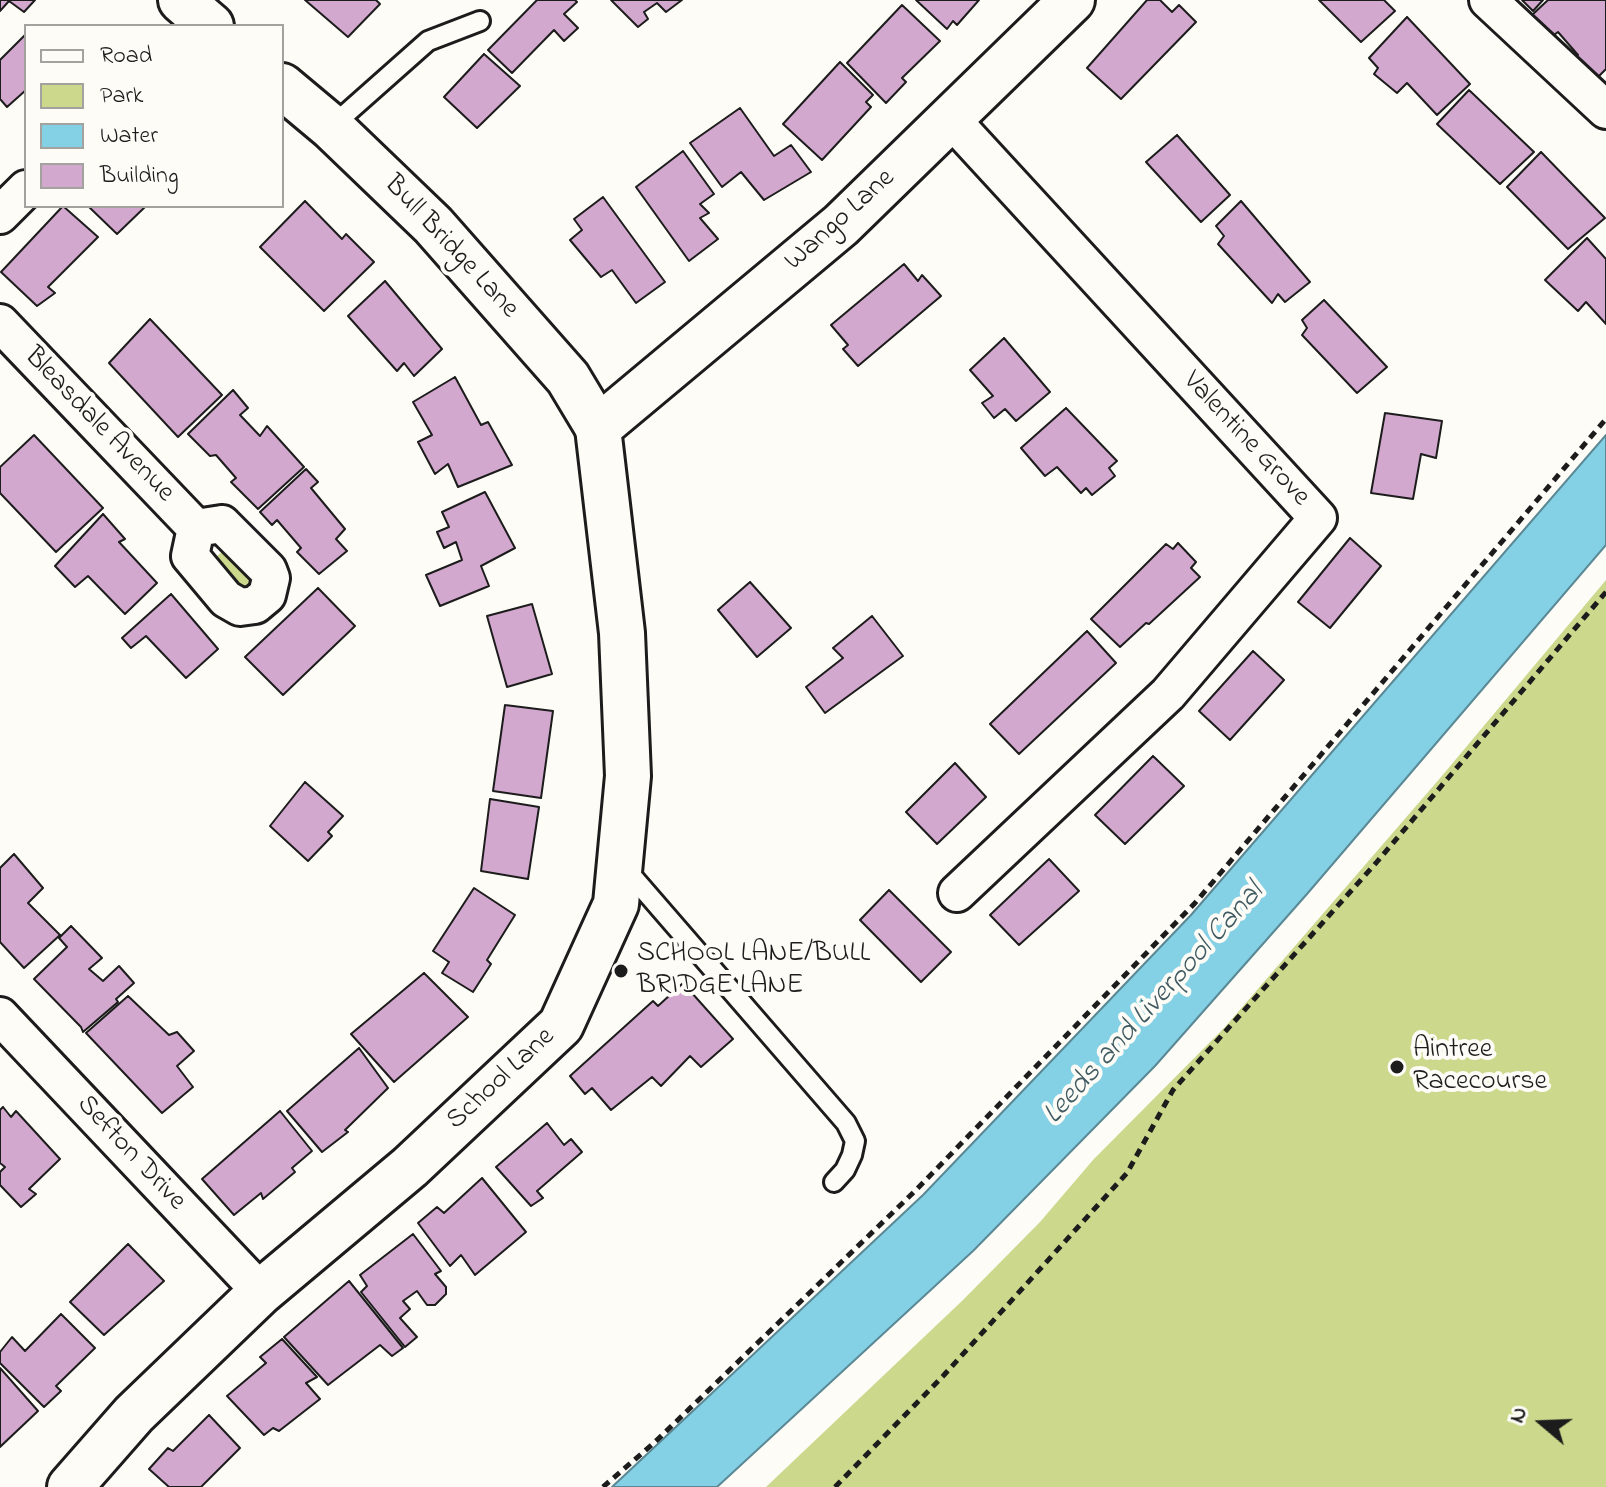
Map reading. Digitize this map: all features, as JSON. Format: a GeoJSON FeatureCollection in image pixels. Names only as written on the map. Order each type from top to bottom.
{"type":"FeatureCollection","features":[{"type":"Feature","properties":{"kind":"main road","name":"Wango Lane"},"geometry":{"type":"LineString","coordinates":[[598,428],[841,225],[1072,0]]}},
{"type":"Feature","properties":{"kind":"main road","name":"Bull Bridge Lane"},"geometry":{"type":"LineString","coordinates":[[284,88],[331,127],[433,225],[568,378],[598,428]]}},
{"type":"Feature","properties":{"kind":"main road","name":"School Lane"},"geometry":{"type":"LineString","coordinates":[[70,1487],[134,1414],[261,1292],[410,1167],[561,1025],[616,904],[628,776],[623,649],[598,428]]}},
{"type":"Feature","properties":{"kind":"street"},"geometry":{"type":"LineString","coordinates":[[1488,0],[1606,110]]}},
{"type":"Feature","properties":{"kind":"street","name":"Valentine Grove"},"geometry":{"type":"LineString","coordinates":[[951,119],[1318,518],[1168,694],[957,893]]}},
{"type":"Feature","properties":{"kind":"street"},"geometry":{"type":"LineString","coordinates":[[0,215],[24,191]]}},
{"type":"Feature","properties":{"kind":"street","name":"Bleasdale Avenue"},"geometry":{"type":"LineString","coordinates":[[0,323],[196,528]]}},
{"type":"Feature","properties":{"kind":"street","name":"Sefton Drive"},"geometry":{"type":"LineString","coordinates":[[0,1016],[261,1292]]}},
{"type":"Feature","properties":{"kind":"lane"},"geometry":{"type":"LineString","coordinates":[[331,127],[428,41],[480,21]]}},
{"type":"Feature","properties":{"kind":"lane"},"geometry":{"type":"LineString","coordinates":[[620,861],[846,1123],[855,1141],[845,1170],[834,1182]]}},
{"type":"Feature","properties":{"kind":"path"},"geometry":{"type":"LineString","coordinates":[[603,1487],[666,1431],[915,1191],[1195,903],[1606,419]]}},
{"type":"Feature","properties":{"kind":"path"},"geometry":{"type":"LineString","coordinates":[[835,1487],[944,1375],[1127,1173],[1173,1090],[1376,863],[1606,592]]}},
{"type":"Feature","properties":{"kind":"green space"},"geometry":{"type":"Polygon","coordinates":[[[224,550],[256,580],[243,593],[214,559],[224,550]]]}},
{"type":"Feature","properties":{"kind":"green space","name":"Aintree Racecourse"},"geometry":{"type":"Polygon","coordinates":[[[1606,580],[1606,1487],[766,1487],[963,1300],[1040,1222],[1093,1160],[1225,1027],[1606,580]]]}},
{"type":"Feature","properties":{"kind":"water","name":"Leeds and Liverpool Canal"},"geometry":{"type":"Polygon","coordinates":[[[1606,435],[1606,545],[1155,1066],[973,1251],[717,1487],[612,1487],[923,1195],[1191,915],[1606,435]]]}},
{"type":"Feature","properties":{"kind":"building"},"geometry":{"type":"Polygon","coordinates":[[[0,0],[35,0],[24,12],[9,1],[0,11],[0,0]]]}},
{"type":"Feature","properties":{"kind":"building"},"geometry":{"type":"Polygon","coordinates":[[[305,0],[376,0],[380,4],[348,37],[305,0]]]}},
{"type":"Feature","properties":{"kind":"building"},"geometry":{"type":"Polygon","coordinates":[[[537,0],[575,0],[577,2],[564,14],[578,28],[564,41],[554,30],[512,73],[488,50],[537,0]]]}},
{"type":"Feature","properties":{"kind":"building"},"geometry":{"type":"Polygon","coordinates":[[[611,0],[682,0],[666,12],[657,3],[644,12],[648,19],[638,27],[611,0]]]}},
{"type":"Feature","properties":{"kind":"building"},"geometry":{"type":"Polygon","coordinates":[[[916,0],[979,0],[957,25],[953,21],[947,29],[916,0]]]}},
{"type":"Feature","properties":{"kind":"building"},"geometry":{"type":"Polygon","coordinates":[[[1147,0],[1160,0],[1172,12],[1179,5],[1196,22],[1121,99],[1087,68],[1147,0]]]}},
{"type":"Feature","properties":{"kind":"building"},"geometry":{"type":"Polygon","coordinates":[[[1319,0],[1384,0],[1395,11],[1361,42],[1319,0]]]}},
{"type":"Feature","properties":{"kind":"building"},"geometry":{"type":"Polygon","coordinates":[[[1522,0],[1543,0],[1533,11],[1522,0]]]}},
{"type":"Feature","properties":{"kind":"building"},"geometry":{"type":"Polygon","coordinates":[[[1548,0],[1606,0],[1606,69],[1597,78],[1575,59],[1578,55],[1558,32],[1554,35],[1532,15],[1548,0]]]}},
{"type":"Feature","properties":{"kind":"building"},"geometry":{"type":"Polygon","coordinates":[[[902,5],[940,41],[902,78],[906,82],[886,103],[847,63],[902,5]]]}},
{"type":"Feature","properties":{"kind":"building"},"geometry":{"type":"Polygon","coordinates":[[[1407,17],[1470,84],[1437,115],[1407,83],[1397,93],[1374,74],[1378,68],[1369,58],[1407,17]]]}},
{"type":"Feature","properties":{"kind":"building"},"geometry":{"type":"Polygon","coordinates":[[[24,36],[24,92],[7,107],[0,99],[0,60],[24,36]]]}},
{"type":"Feature","properties":{"kind":"building"},"geometry":{"type":"Polygon","coordinates":[[[484,54],[520,86],[477,128],[444,97],[484,54]]]}},
{"type":"Feature","properties":{"kind":"building"},"geometry":{"type":"Polygon","coordinates":[[[840,62],[873,95],[866,102],[871,107],[822,160],[783,124],[840,62]]]}},
{"type":"Feature","properties":{"kind":"building"},"geometry":{"type":"Polygon","coordinates":[[[1469,90],[1534,152],[1500,184],[1437,124],[1469,90]]]}},
{"type":"Feature","properties":{"kind":"building"},"geometry":{"type":"Polygon","coordinates":[[[740,108],[774,156],[791,145],[811,172],[764,200],[741,172],[722,187],[690,143],[740,108]]]}},
{"type":"Feature","properties":{"kind":"building"},"geometry":{"type":"Polygon","coordinates":[[[1177,135],[1230,195],[1201,222],[1146,162],[1177,135]]]}},
{"type":"Feature","properties":{"kind":"building"},"geometry":{"type":"Polygon","coordinates":[[[683,151],[714,194],[700,204],[709,213],[700,218],[718,239],[689,261],[636,187],[683,151]]]}},
{"type":"Feature","properties":{"kind":"building"},"geometry":{"type":"Polygon","coordinates":[[[1541,152],[1605,218],[1568,249],[1507,187],[1541,152]]]}},
{"type":"Feature","properties":{"kind":"building"},"geometry":{"type":"Polygon","coordinates":[[[603,197],[665,282],[636,303],[612,270],[601,277],[570,240],[582,230],[574,219],[603,197]]]}},
{"type":"Feature","properties":{"kind":"building"},"geometry":{"type":"Polygon","coordinates":[[[305,201],[342,239],[346,234],[374,262],[324,311],[260,247],[305,201]]]}},
{"type":"Feature","properties":{"kind":"building"},"geometry":{"type":"Polygon","coordinates":[[[1241,201],[1310,282],[1285,302],[1278,294],[1272,303],[1218,244],[1224,236],[1216,226],[1241,201]]]}},
{"type":"Feature","properties":{"kind":"building"},"geometry":{"type":"Polygon","coordinates":[[[61,208],[65,208],[98,237],[48,287],[55,293],[37,306],[1,272],[61,208]]]}},
{"type":"Feature","properties":{"kind":"building"},"geometry":{"type":"Polygon","coordinates":[[[90,208],[144,208],[117,234],[90,208]]]}},
{"type":"Feature","properties":{"kind":"building"},"geometry":{"type":"Polygon","coordinates":[[[1587,238],[1606,259],[1606,324],[1586,302],[1578,311],[1545,280],[1587,238]]]}},
{"type":"Feature","properties":{"kind":"building"},"geometry":{"type":"Polygon","coordinates":[[[904,264],[918,281],[922,275],[941,296],[858,366],[843,349],[848,345],[831,325],[904,264]]]}},
{"type":"Feature","properties":{"kind":"building"},"geometry":{"type":"Polygon","coordinates":[[[385,281],[442,349],[414,376],[404,363],[397,371],[348,316],[385,281]]]}},
{"type":"Feature","properties":{"kind":"building"},"geometry":{"type":"Polygon","coordinates":[[[1324,300],[1387,367],[1357,393],[1302,335],[1307,328],[1302,320],[1324,300]]]}},
{"type":"Feature","properties":{"kind":"building"},"geometry":{"type":"Polygon","coordinates":[[[150,319],[222,395],[178,437],[109,363],[150,319]]]}},
{"type":"Feature","properties":{"kind":"building"},"geometry":{"type":"Polygon","coordinates":[[[1004,338],[1050,392],[1016,421],[1005,409],[994,418],[982,403],[993,396],[970,370],[1004,338]]]}},
{"type":"Feature","properties":{"kind":"building"},"geometry":{"type":"Polygon","coordinates":[[[455,377],[481,425],[488,422],[512,465],[458,487],[448,464],[435,474],[418,442],[432,435],[413,402],[455,377]]]}},
{"type":"Feature","properties":{"kind":"building"},"geometry":{"type":"Polygon","coordinates":[[[233,390],[248,408],[240,415],[260,436],[267,426],[304,467],[258,509],[231,482],[236,478],[216,455],[210,456],[188,434],[233,390]]]}},
{"type":"Feature","properties":{"kind":"building"},"geometry":{"type":"Polygon","coordinates":[[[1066,408],[1117,461],[1109,468],[1115,476],[1092,495],[1086,488],[1081,493],[1057,467],[1045,476],[1021,448],[1066,408]]]}},
{"type":"Feature","properties":{"kind":"building"},"geometry":{"type":"Polygon","coordinates":[[[1385,413],[1442,421],[1436,458],[1421,454],[1413,499],[1371,493],[1385,413]]]}},
{"type":"Feature","properties":{"kind":"building"},"geometry":{"type":"Polygon","coordinates":[[[34,435],[103,508],[56,552],[0,493],[0,467],[34,435]]]}},
{"type":"Feature","properties":{"kind":"building"},"geometry":{"type":"Polygon","coordinates":[[[306,469],[318,482],[311,488],[345,529],[336,539],[347,551],[319,574],[297,552],[301,548],[277,520],[272,525],[260,512],[306,469]]]}},
{"type":"Feature","properties":{"kind":"building"},"geometry":{"type":"Polygon","coordinates":[[[485,492],[515,548],[481,566],[489,586],[440,606],[426,575],[462,560],[456,542],[444,548],[437,532],[449,527],[442,512],[485,492]]]}},
{"type":"Feature","properties":{"kind":"building"},"geometry":{"type":"Polygon","coordinates":[[[103,514],[125,539],[119,542],[157,583],[125,614],[88,576],[75,587],[55,566],[103,514]]]}},
{"type":"Feature","properties":{"kind":"building"},"geometry":{"type":"Polygon","coordinates":[[[1350,538],[1381,566],[1330,628],[1298,602],[1350,538]]]}},
{"type":"Feature","properties":{"kind":"building"},"geometry":{"type":"Polygon","coordinates":[[[1178,543],[1196,562],[1191,568],[1200,577],[1120,647],[1091,619],[1166,544],[1173,549],[1178,543]]]}},
{"type":"Feature","properties":{"kind":"building"},"geometry":{"type":"Polygon","coordinates":[[[750,582],[791,628],[757,657],[718,610],[750,582]]]}},
{"type":"Feature","properties":{"kind":"building"},"geometry":{"type":"Polygon","coordinates":[[[318,588],[355,626],[283,695],[245,657],[318,588]]]}},
{"type":"Feature","properties":{"kind":"building"},"geometry":{"type":"Polygon","coordinates":[[[171,594],[218,649],[186,678],[146,636],[131,648],[122,638],[171,594]]]}},
{"type":"Feature","properties":{"kind":"building"},"geometry":{"type":"Polygon","coordinates":[[[532,604],[552,674],[507,687],[487,616],[532,604]]]}},
{"type":"Feature","properties":{"kind":"building"},"geometry":{"type":"Polygon","coordinates":[[[872,616],[903,656],[825,713],[806,687],[843,658],[833,648],[872,616]]]}},
{"type":"Feature","properties":{"kind":"building"},"geometry":{"type":"Polygon","coordinates":[[[1087,631],[1116,663],[1019,754],[990,724],[1087,631]]]}},
{"type":"Feature","properties":{"kind":"building"},"geometry":{"type":"Polygon","coordinates":[[[1253,651],[1284,680],[1230,740],[1199,711],[1253,651]]]}},
{"type":"Feature","properties":{"kind":"building"},"geometry":{"type":"Polygon","coordinates":[[[505,705],[553,711],[541,798],[493,791],[505,705]]]}},
{"type":"Feature","properties":{"kind":"building"},"geometry":{"type":"Polygon","coordinates":[[[1153,756],[1184,786],[1125,844],[1095,815],[1153,756]]]}},
{"type":"Feature","properties":{"kind":"building"},"geometry":{"type":"Polygon","coordinates":[[[955,763],[986,797],[937,844],[906,812],[955,763]]]}},
{"type":"Feature","properties":{"kind":"building"},"geometry":{"type":"Polygon","coordinates":[[[305,782],[343,816],[328,832],[332,836],[308,861],[270,826],[305,782]]]}},
{"type":"Feature","properties":{"kind":"building"},"geometry":{"type":"Polygon","coordinates":[[[490,799],[539,807],[528,879],[481,871],[490,799]]]}},
{"type":"Feature","properties":{"kind":"building"},"geometry":{"type":"Polygon","coordinates":[[[14,854],[43,888],[28,903],[60,935],[24,968],[0,942],[0,868],[14,854]]]}},
{"type":"Feature","properties":{"kind":"building"},"geometry":{"type":"Polygon","coordinates":[[[1049,859],[1079,891],[1019,945],[990,915],[1049,859]]]}},
{"type":"Feature","properties":{"kind":"building"},"geometry":{"type":"Polygon","coordinates":[[[474,888],[515,915],[487,960],[491,964],[473,992],[442,973],[449,962],[433,951],[474,888]]]}},
{"type":"Feature","properties":{"kind":"building"},"geometry":{"type":"Polygon","coordinates":[[[889,890],[951,952],[921,982],[860,920],[889,890]]]}},
{"type":"Feature","properties":{"kind":"building"},"geometry":{"type":"Polygon","coordinates":[[[71,926],[102,958],[89,969],[103,981],[119,966],[134,983],[116,999],[118,1002],[83,1032],[34,979],[67,947],[59,938],[71,926]]]}},
{"type":"Feature","properties":{"kind":"building"},"geometry":{"type":"Polygon","coordinates":[[[424,973],[468,1017],[394,1082],[351,1034],[424,973]]]}},
{"type":"Feature","properties":{"kind":"building"},"geometry":{"type":"Polygon","coordinates":[[[683,983],[733,1039],[701,1067],[690,1056],[661,1086],[652,1077],[611,1110],[592,1088],[585,1094],[570,1076],[653,1001],[658,1006],[683,983]]]}},
{"type":"Feature","properties":{"kind":"building"},"geometry":{"type":"Polygon","coordinates":[[[128,996],[169,1035],[177,1032],[194,1051],[177,1066],[193,1087],[162,1113],[86,1033],[128,996]]]}},
{"type":"Feature","properties":{"kind":"building"},"geometry":{"type":"Polygon","coordinates":[[[359,1048],[388,1088],[345,1130],[348,1132],[322,1152],[287,1111],[359,1048]]]}},
{"type":"Feature","properties":{"kind":"building"},"geometry":{"type":"Polygon","coordinates":[[[3,1107],[11,1117],[16,1111],[60,1159],[29,1189],[36,1194],[21,1207],[0,1185],[0,1172],[5,1167],[0,1163],[0,1110],[3,1107]]]}},
{"type":"Feature","properties":{"kind":"building"},"geometry":{"type":"Polygon","coordinates":[[[280,1111],[312,1151],[292,1168],[295,1172],[263,1199],[261,1193],[234,1215],[202,1179],[280,1111]]]}},
{"type":"Feature","properties":{"kind":"building"},"geometry":{"type":"Polygon","coordinates":[[[547,1123],[564,1145],[571,1139],[582,1152],[537,1191],[543,1198],[531,1206],[496,1167],[547,1123]]]}},
{"type":"Feature","properties":{"kind":"building"},"geometry":{"type":"Polygon","coordinates":[[[482,1178],[526,1232],[475,1275],[461,1255],[450,1266],[418,1223],[437,1207],[444,1213],[482,1178]]]}},
{"type":"Feature","properties":{"kind":"building"},"geometry":{"type":"Polygon","coordinates":[[[413,1234],[441,1271],[435,1274],[446,1287],[446,1294],[435,1305],[427,1305],[417,1291],[403,1301],[410,1309],[400,1318],[417,1337],[405,1347],[361,1292],[367,1286],[360,1275],[413,1234]]]}},
{"type":"Feature","properties":{"kind":"building"},"geometry":{"type":"Polygon","coordinates":[[[128,1244],[164,1281],[104,1335],[70,1302],[128,1244]]]}},
{"type":"Feature","properties":{"kind":"building"},"geometry":{"type":"Polygon","coordinates":[[[349,1281],[403,1348],[392,1356],[380,1345],[328,1385],[284,1337],[349,1281]]]}},
{"type":"Feature","properties":{"kind":"building"},"geometry":{"type":"Polygon","coordinates":[[[61,1314],[95,1348],[56,1386],[61,1391],[44,1407],[0,1363],[0,1352],[12,1337],[25,1351],[61,1314]]]}},
{"type":"Feature","properties":{"kind":"building"},"geometry":{"type":"Polygon","coordinates":[[[282,1339],[317,1377],[306,1383],[320,1399],[279,1431],[273,1428],[264,1435],[227,1396],[266,1363],[260,1357],[282,1339]]]}},
{"type":"Feature","properties":{"kind":"building"},"geometry":{"type":"Polygon","coordinates":[[[0,1368],[38,1411],[0,1447],[0,1368]]]}},
{"type":"Feature","properties":{"kind":"building"},"geometry":{"type":"Polygon","coordinates":[[[209,1415],[240,1448],[201,1487],[169,1487],[149,1469],[168,1448],[173,1451],[209,1415]]]}},
{"type":"Feature","properties":{"kind":"place","name":"SCHOOL LANE/BULL BRIDGE LANE"},"geometry":{"type":"Point","coordinates":[621,971]}},
{"type":"Feature","properties":{"kind":"place","name":"Aintree Racecourse"},"geometry":{"type":"Point","coordinates":[1397,1067]}}]}
